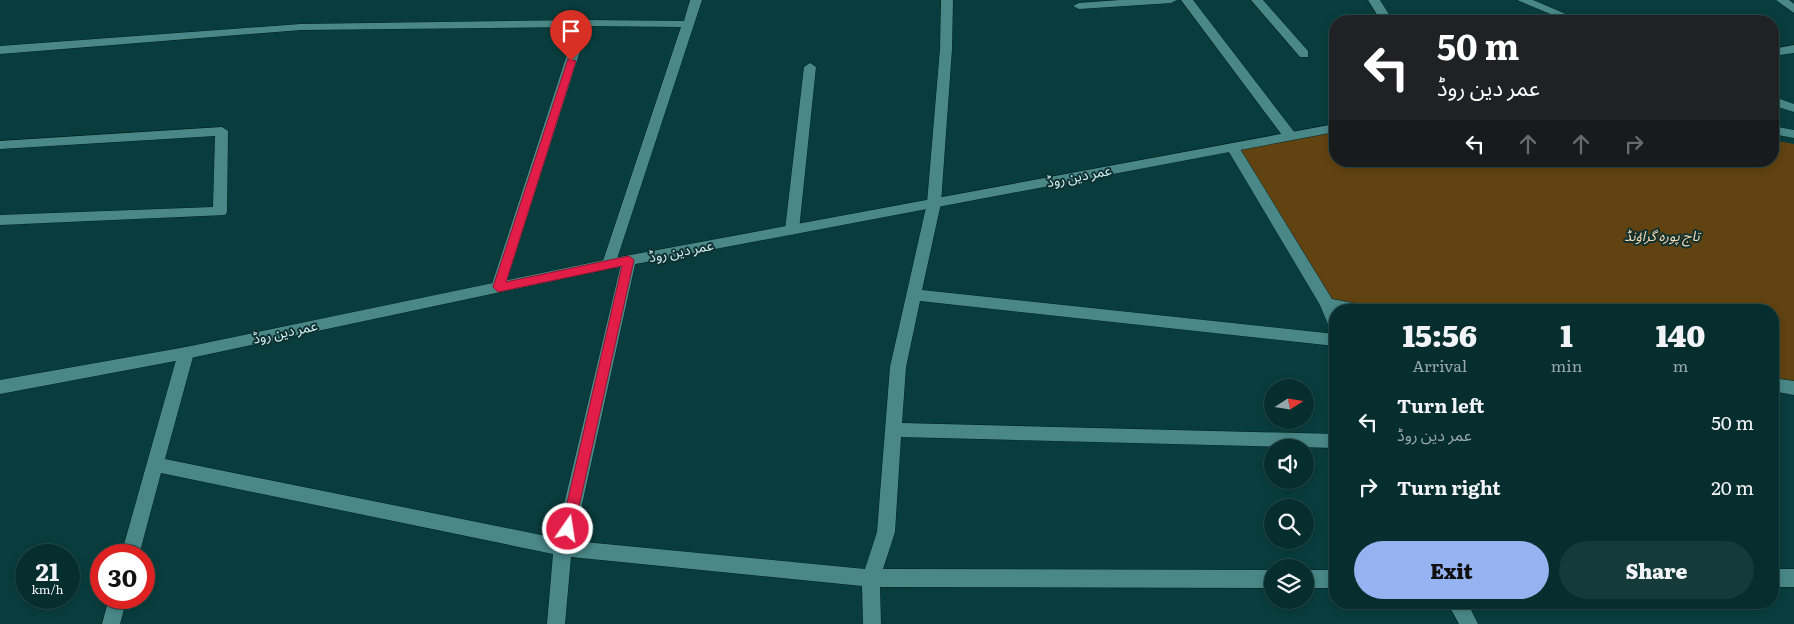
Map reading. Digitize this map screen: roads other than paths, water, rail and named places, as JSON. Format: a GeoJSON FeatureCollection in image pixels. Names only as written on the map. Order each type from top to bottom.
{"type":"FeatureCollection","features":[{"type":"Feature","properties":{"kind":"street"},"geometry":{"type":"LineString","coordinates":[[609,264],[696,0]]}},
{"type":"Feature","properties":{"kind":"street"},"geometry":{"type":"LineString","coordinates":[[872,624],[871,578],[886,532],[898,367],[934,203],[946,49],[947,0]]}},
{"type":"Feature","properties":{"kind":"street"},"geometry":{"type":"LineString","coordinates":[[1080,6],[1171,0]]}},
{"type":"Feature","properties":{"kind":"street"},"geometry":{"type":"LineString","coordinates":[[1187,0],[1290,136]]}},
{"type":"Feature","properties":{"kind":"street"},"geometry":{"type":"LineString","coordinates":[[1258,0],[1304,54]]}},
{"type":"Feature","properties":{"kind":"street"},"geometry":{"type":"LineString","coordinates":[[1374,0],[1383,15]]}},
{"type":"Feature","properties":{"kind":"street"},"geometry":{"type":"LineString","coordinates":[[1523,0],[1561,15]]}},
{"type":"Feature","properties":{"kind":"street"},"geometry":{"type":"LineString","coordinates":[[1782,0],[1794,10]]}},
{"type":"Feature","properties":{"kind":"street"},"geometry":{"type":"LineString","coordinates":[[0,50],[301,27],[583,23],[688,24]]}},
{"type":"Feature","properties":{"kind":"street"},"geometry":{"type":"LineString","coordinates":[[498,287],[583,23]]}},
{"type":"Feature","properties":{"kind":"street"},"geometry":{"type":"LineString","coordinates":[[1779,52],[1794,49]]}},
{"type":"Feature","properties":{"kind":"street"},"geometry":{"type":"LineString","coordinates":[[792,230],[810,67]]}},
{"type":"Feature","properties":{"kind":"street"},"geometry":{"type":"LineString","coordinates":[[1779,103],[1794,108]]}},
{"type":"Feature","properties":{"kind":"street","name":"عمر دین روڈ"},"geometry":{"type":"LineString","coordinates":[[0,387],[186,353],[629,260],[1329,129]]}},
{"type":"Feature","properties":{"kind":"street"},"geometry":{"type":"LineString","coordinates":[[0,145],[222,131],[220,212],[0,220]]}},
{"type":"Feature","properties":{"kind":"street"},"geometry":{"type":"LineString","coordinates":[[1779,131],[1794,134]]}},
{"type":"Feature","properties":{"kind":"street"},"geometry":{"type":"LineString","coordinates":[[1232,147],[1329,309]]}},
{"type":"Feature","properties":{"kind":"street"},"geometry":{"type":"LineString","coordinates":[[556,624],[563,548],[629,260]]}},
{"type":"Feature","properties":{"kind":"street"},"geometry":{"type":"LineString","coordinates":[[914,294],[1329,339]]}},
{"type":"Feature","properties":{"kind":"street"},"geometry":{"type":"LineString","coordinates":[[133,544],[186,353]]}},
{"type":"Feature","properties":{"kind":"street"},"geometry":{"type":"LineString","coordinates":[[1779,385],[1794,388]]}},
{"type":"Feature","properties":{"kind":"street"},"geometry":{"type":"LineString","coordinates":[[894,430],[1329,441]]}},
{"type":"Feature","properties":{"kind":"street"},"geometry":{"type":"LineString","coordinates":[[155,464],[563,548],[871,578],[1264,579]]}},
{"type":"Feature","properties":{"kind":"street"},"geometry":{"type":"LineString","coordinates":[[1779,578],[1794,578]]}},
{"type":"Feature","properties":{"kind":"street"},"geometry":{"type":"LineString","coordinates":[[1314,579],[1329,579]]}},
{"type":"Feature","properties":{"kind":"street"},"geometry":{"type":"LineString","coordinates":[[111,624],[115,609]]}},
{"type":"Feature","properties":{"kind":"street"},"geometry":{"type":"LineString","coordinates":[[1460,609],[1469,624]]}},
{"type":"Feature","properties":{"kind":"park label","name":"تاج پورہ گراؤنڈ"},"geometry":{"type":"Point","coordinates":[1662,236]}}]}
